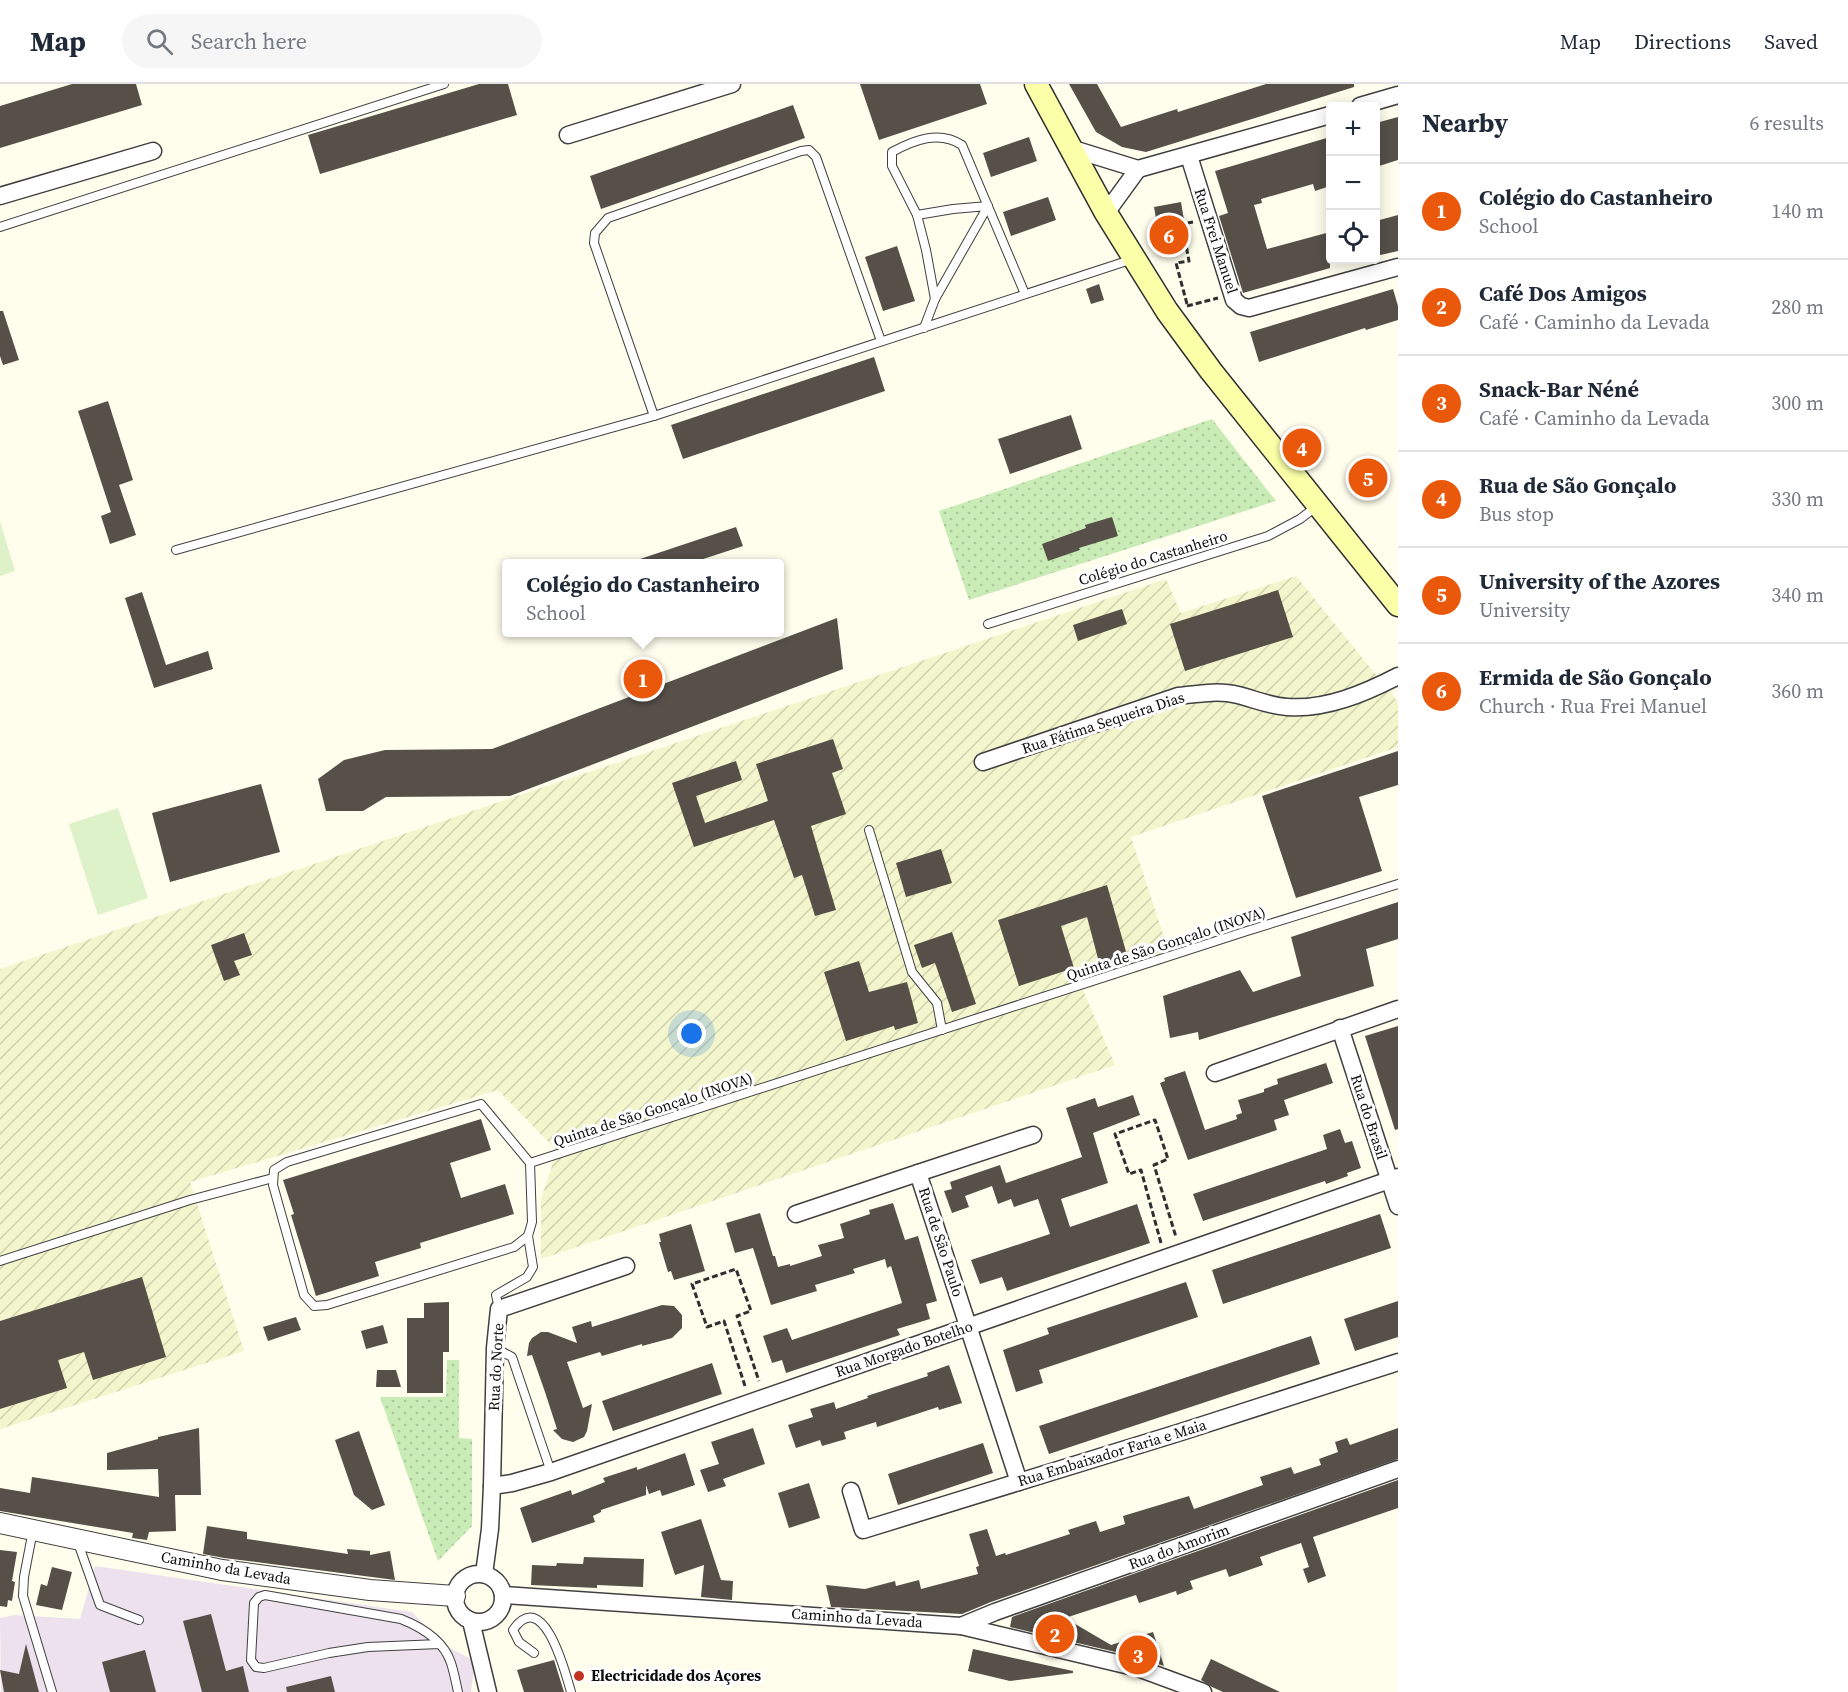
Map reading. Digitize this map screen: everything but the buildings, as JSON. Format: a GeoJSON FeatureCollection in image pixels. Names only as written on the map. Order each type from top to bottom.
{"type":"FeatureCollection","features":[{"type":"Feature","properties":{"kind":"main road"},"geometry":{"type":"LineString","coordinates":[[1036,84],[1133,259],[1211,370],[1398,605]]}},
{"type":"Feature","properties":{"kind":"street"},"geometry":{"type":"LineString","coordinates":[[568,135],[732,84]]}},
{"type":"Feature","properties":{"kind":"street"},"geometry":{"type":"LineString","coordinates":[[1374,102],[1398,95]]}},
{"type":"Feature","properties":{"kind":"street"},"geometry":{"type":"LineString","coordinates":[[1070,148],[1138,169],[1326,116]]}},
{"type":"Feature","properties":{"kind":"street"},"geometry":{"type":"LineString","coordinates":[[0,196],[153,151]]}},
{"type":"Feature","properties":{"kind":"street","name":"Rua Frei Manuel"},"geometry":{"type":"LineString","coordinates":[[1189,156],[1234,300],[1241,306],[1249,308],[1398,267]]}},
{"type":"Feature","properties":{"kind":"street"},"geometry":{"type":"LineString","coordinates":[[1106,213],[1138,169]]}},
{"type":"Feature","properties":{"kind":"street","name":"Rua Fátima Sequeira Dias"},"geometry":{"type":"LineString","coordinates":[[983,762],[1178,696],[1209,692],[1236,694],[1261,702],[1289,707],[1318,705],[1347,698],[1398,676]]}},
{"type":"Feature","properties":{"kind":"street"},"geometry":{"type":"LineString","coordinates":[[1215,1073],[1398,1009]]}},
{"type":"Feature","properties":{"kind":"street","name":"Rua do Brasil"},"geometry":{"type":"LineString","coordinates":[[1340,1028],[1393,1178],[1398,1206]]}},
{"type":"Feature","properties":{"kind":"street","name":"Rua de São Paulo"},"geometry":{"type":"LineString","coordinates":[[796,1214],[1033,1135]]}},
{"type":"Feature","properties":{"kind":"street","name":"Rua de São Paulo"},"geometry":{"type":"LineString","coordinates":[[918,1173],[1019,1482]]}},
{"type":"Feature","properties":{"kind":"street","name":"Rua Morgado Botelho"},"geometry":{"type":"LineString","coordinates":[[492,1486],[551,1472],[1393,1178]]}},
{"type":"Feature","properties":{"kind":"street","name":"Rua do Norte"},"geometry":{"type":"LineString","coordinates":[[492,1486],[495,1348],[499,1309],[626,1266]]}},
{"type":"Feature","properties":{"kind":"street","name":"Rua Embaixador Faria e Maia"},"geometry":{"type":"LineString","coordinates":[[851,1491],[863,1530],[1398,1362]]}},
{"type":"Feature","properties":{"kind":"street","name":"Rua do Amorim"},"geometry":{"type":"LineString","coordinates":[[961,1626],[1398,1469]]}},
{"type":"Feature","properties":{"kind":"street"},"geometry":{"type":"LineString","coordinates":[[484,1574],[490,1529],[492,1486]]}},
{"type":"Feature","properties":{"kind":"street","name":"Caminho da Levada"},"geometry":{"type":"LineString","coordinates":[[0,1523],[222,1570],[370,1590],[455,1596]]}},
{"type":"Feature","properties":{"kind":"street"},"geometry":{"type":"LineString","coordinates":[[471,1621],[485,1621],[496,1614],[500,1608],[503,1595],[496,1582],[484,1574],[464,1578],[455,1596],[457,1608],[471,1621],[488,1692]]}},
{"type":"Feature","properties":{"kind":"street","name":"Caminho da Levada"},"geometry":{"type":"LineString","coordinates":[[503,1595],[961,1626],[1138,1668],[1203,1692]]}},
{"type":"Feature","properties":{"kind":"lane"},"geometry":{"type":"LineString","coordinates":[[0,227],[444,84]]}},
{"type":"Feature","properties":{"kind":"lane"},"geometry":{"type":"LineString","coordinates":[[935,299],[917,215],[892,165],[892,152],[909,142],[939,136],[952,138],[963,145],[1025,294]]}},
{"type":"Feature","properties":{"kind":"lane"},"geometry":{"type":"LineString","coordinates":[[654,416],[594,243],[594,233],[608,218],[801,151],[809,150],[816,157],[881,341]]}},
{"type":"Feature","properties":{"kind":"lane"},"geometry":{"type":"LineString","coordinates":[[917,215],[988,206]]}},
{"type":"Feature","properties":{"kind":"lane"},"geometry":{"type":"LineString","coordinates":[[924,328],[935,299],[988,206]]}},
{"type":"Feature","properties":{"kind":"lane"},"geometry":{"type":"LineString","coordinates":[[177,550],[654,416],[1133,259]]}},
{"type":"Feature","properties":{"kind":"lane","name":"Colégio do Castanheiro"},"geometry":{"type":"LineString","coordinates":[[988,624],[1268,536],[1300,519],[1319,504]]}},
{"type":"Feature","properties":{"kind":"lane"},"geometry":{"type":"LineString","coordinates":[[868,830],[912,972],[937,1003],[942,1030]]}},
{"type":"Feature","properties":{"kind":"lane","name":"Quinta de São Gonçalo (INOVA)"},"geometry":{"type":"LineString","coordinates":[[530,1163],[1398,884]]}},
{"type":"Feature","properties":{"kind":"lane"},"geometry":{"type":"LineString","coordinates":[[499,1309],[496,1295],[527,1277],[533,1267],[528,1236],[532,1222],[530,1163],[481,1104],[287,1162],[274,1170],[273,1185],[304,1295],[314,1306],[327,1305],[514,1247],[528,1236]]}},
{"type":"Feature","properties":{"kind":"lane"},"geometry":{"type":"LineString","coordinates":[[0,1261],[190,1200],[273,1178]]}},
{"type":"Feature","properties":{"kind":"lane"},"geometry":{"type":"LineString","coordinates":[[495,1348],[512,1357],[551,1472]]}},
{"type":"Feature","properties":{"kind":"lane"},"geometry":{"type":"LineString","coordinates":[[33,1530],[24,1577],[23,1596],[52,1692]]}},
{"type":"Feature","properties":{"kind":"lane"},"geometry":{"type":"LineString","coordinates":[[77,1539],[100,1605],[139,1620]]}},
{"type":"Feature","properties":{"kind":"lane"},"geometry":{"type":"LineString","coordinates":[[439,1644],[368,1647],[329,1653],[264,1668],[256,1667],[251,1660],[254,1603],[265,1594],[401,1619],[419,1627],[439,1644],[451,1661],[458,1692]]}},
{"type":"Feature","properties":{"kind":"lane"},"geometry":{"type":"LineString","coordinates":[[534,1653],[519,1642],[513,1630],[520,1620],[526,1617],[534,1618],[543,1624],[552,1638],[562,1660],[571,1692]]}},
{"type":"Feature","properties":{"kind":"path"},"geometry":{"type":"LineString","coordinates":[[1182,224],[1189,261],[1176,263],[1188,306]]}},
{"type":"Feature","properties":{"kind":"path"},"geometry":{"type":"LineString","coordinates":[[1155,1120],[1168,1159],[1154,1165],[1173,1255],[1141,1170],[1129,1174],[1115,1134],[1155,1120]]}},
{"type":"Feature","properties":{"kind":"path"},"geometry":{"type":"LineString","coordinates":[[736,1269],[751,1311],[737,1316],[758,1400],[724,1321],[707,1327],[692,1284],[736,1269]]}},
{"type":"Feature","properties":{"kind":"shaded area"},"geometry":{"type":"Polygon","coordinates":[[[95,1566],[412,1612],[444,1645],[475,1661],[471,1692],[1,1692],[0,1618],[15,1615],[80,1619],[95,1566]]]}},
{"type":"Feature","properties":{"kind":"green space"},"geometry":{"type":"Polygon","coordinates":[[[1212,419],[1276,501],[969,600],[939,511],[1212,419]]]}},
{"type":"Feature","properties":{"kind":"green space"},"geometry":{"type":"Polygon","coordinates":[[[0,521],[15,571],[0,576],[0,521]]]}},
{"type":"Feature","properties":{"kind":"green space"},"geometry":{"type":"Polygon","coordinates":[[[1296,576],[1398,702],[1398,747],[1131,837],[1172,961],[1083,990],[1115,1065],[541,1259],[541,1199],[557,1151],[498,1090],[190,1182],[244,1351],[0,1429],[0,969],[1166,579],[1181,613],[1296,576]]]}},
{"type":"Feature","properties":{"kind":"green space"},"geometry":{"type":"Polygon","coordinates":[[[118,808],[148,898],[98,915],[69,824],[118,808]]]}},
{"type":"Feature","properties":{"kind":"green space"},"geometry":{"type":"Polygon","coordinates":[[[447,1360],[459,1360],[459,1438],[472,1439],[472,1526],[438,1561],[380,1397],[446,1397],[447,1360]]]}},
{"type":"Feature","properties":{"kind":"place","name":"Ermida de São Gonçalo"},"geometry":{"type":"Point","coordinates":[1169,235]}},
{"type":"Feature","properties":{"kind":"place","name":"Rua de São Gonçalo"},"geometry":{"type":"Point","coordinates":[1302,448]}},
{"type":"Feature","properties":{"kind":"place","name":"University of the Azores"},"geometry":{"type":"Point","coordinates":[1368,478]}},
{"type":"Feature","properties":{"kind":"place","name":"Colégio do Castanheiro"},"geometry":{"type":"Point","coordinates":[643,679]}},
{"type":"Feature","properties":{"kind":"place","name":"Café Dos Amigos"},"geometry":{"type":"Point","coordinates":[1055,1634]}},
{"type":"Feature","properties":{"kind":"place","name":"Snack-Bar Néné"},"geometry":{"type":"Point","coordinates":[1138,1655]}},
{"type":"Feature","properties":{"kind":"place","name":"Electricidade dos Açores"},"geometry":{"type":"Point","coordinates":[579,1676]}}]}
